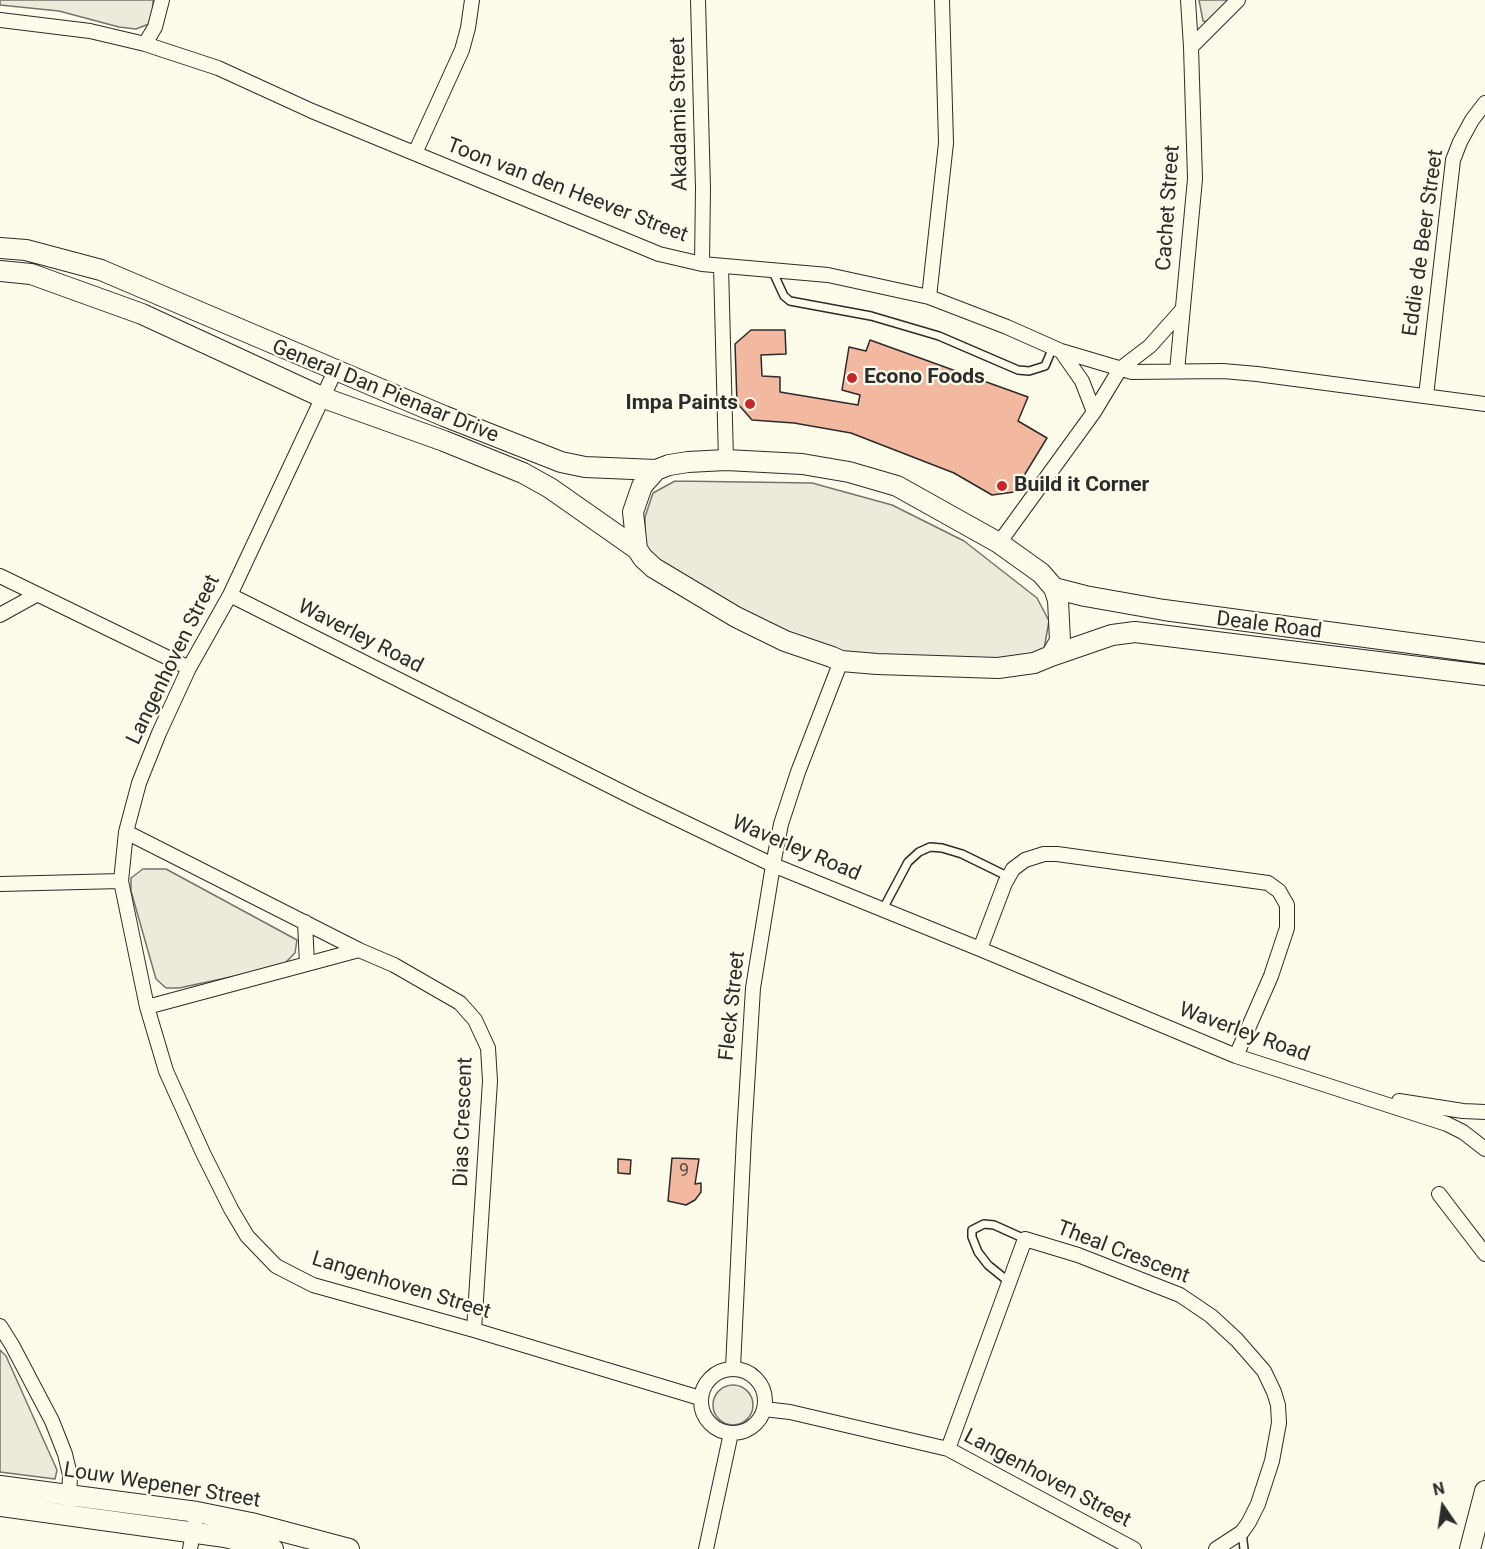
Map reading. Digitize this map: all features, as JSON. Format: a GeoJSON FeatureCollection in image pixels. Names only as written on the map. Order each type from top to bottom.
{"type":"FeatureCollection","features":[{"type":"Feature","properties":{"kind":"street"},"geometry":{"type":"LineString","coordinates":[[145,45],[154,27],[162,0]]}},
{"type":"Feature","properties":{"kind":"street"},"geometry":{"type":"LineString","coordinates":[[415,153],[462,50],[472,0]]}},
{"type":"Feature","properties":{"kind":"street","name":"Akadamie Street"},"geometry":{"type":"LineString","coordinates":[[698,0],[703,188],[702,264]]}},
{"type":"Feature","properties":{"kind":"street"},"geometry":{"type":"LineString","coordinates":[[929,297],[946,143],[942,0]]}},
{"type":"Feature","properties":{"kind":"street","name":"Cachet Street"},"geometry":{"type":"LineString","coordinates":[[1177,371],[1195,179],[1188,0]]}},
{"type":"Feature","properties":{"kind":"street"},"geometry":{"type":"LineString","coordinates":[[1191,47],[1238,0]]}},
{"type":"Feature","properties":{"kind":"street","name":"Toon van den Heever Street"},"geometry":{"type":"LineString","coordinates":[[0,20],[90,31],[145,45],[218,68],[312,111],[659,254],[702,264],[828,275],[929,297],[1057,349],[1132,372],[1223,371],[1257,374],[1485,404]]}},
{"type":"Feature","properties":{"kind":"street","name":"Eddie de Beer Street"},"geometry":{"type":"LineString","coordinates":[[1425,396],[1453,160],[1472,120],[1485,103]]}},
{"type":"Feature","properties":{"kind":"street","name":"General Dan Pienaar Drive"},"geometry":{"type":"LineString","coordinates":[[0,248],[26,250],[101,270],[561,462],[585,468],[656,471],[669,465],[688,462],[726,460],[802,464],[849,472],[897,486],[999,543]]}},
{"type":"Feature","properties":{"kind":"street"},"geometry":{"type":"LineString","coordinates":[[721,266],[726,460]]}},
{"type":"Feature","properties":{"kind":"street"},"geometry":{"type":"LineString","coordinates":[[90,295],[101,270]]}},
{"type":"Feature","properties":{"kind":"street","name":"General Dan Pienaar Drive"},"geometry":{"type":"LineString","coordinates":[[0,271],[31,274],[142,314],[324,398],[444,441],[523,473],[550,488],[637,549],[654,568],[736,617],[785,641],[841,661]]}},
{"type":"Feature","properties":{"kind":"street"},"geometry":{"type":"LineString","coordinates":[[1051,656],[1060,641],[1058,600],[1054,588],[1041,573],[999,543],[1094,412],[1120,369],[1150,346],[1182,310]]}},
{"type":"Feature","properties":{"kind":"street"},"geometry":{"type":"LineString","coordinates":[[1057,349],[1082,381],[1094,412]]}},
{"type":"Feature","properties":{"kind":"street","name":"Langenhoven Street"},"geometry":{"type":"LineString","coordinates":[[336,369],[230,595],[189,668],[159,733],[139,783],[126,832],[121,881],[147,1007],[166,1071],[203,1153],[247,1236],[276,1266],[313,1285],[474,1330],[700,1398]]}},
{"type":"Feature","properties":{"kind":"street"},"geometry":{"type":"LineString","coordinates":[[637,549],[633,512],[642,486],[656,471]]}},
{"type":"Feature","properties":{"kind":"street"},"geometry":{"type":"LineString","coordinates":[[0,576],[189,668]]}},
{"type":"Feature","properties":{"kind":"street","name":"Deale Road"},"geometry":{"type":"LineString","coordinates":[[1054,588],[1164,610],[1485,654]]}},
{"type":"Feature","properties":{"kind":"street"},"geometry":{"type":"LineString","coordinates":[[0,615],[36,595]]}},
{"type":"Feature","properties":{"kind":"street","name":"Waverley Road"},"geometry":{"type":"LineString","coordinates":[[230,595],[772,865],[1236,1056],[1447,1124],[1463,1132],[1485,1149]]}},
{"type":"Feature","properties":{"kind":"street","name":"Deale Road"},"geometry":{"type":"LineString","coordinates":[[841,661],[998,668],[1034,663],[1112,635],[1135,632],[1485,675]]}},
{"type":"Feature","properties":{"kind":"street","name":"Fleck Street"},"geometry":{"type":"LineString","coordinates":[[733,1368],[753,988],[772,865],[781,824],[798,772],[841,661]]}},
{"type":"Feature","properties":{"kind":"street","name":"Dias Crescent"},"geometry":{"type":"LineString","coordinates":[[126,832],[359,950],[394,965],[460,1003],[475,1020],[488,1048],[490,1081],[474,1330]]}},
{"type":"Feature","properties":{"kind":"street"},"geometry":{"type":"LineString","coordinates":[[980,949],[1013,869],[1024,860],[1044,854],[1253,879],[1268,883],[1279,891],[1287,905],[1287,928],[1271,976],[1236,1056]]}},
{"type":"Feature","properties":{"kind":"street"},"geometry":{"type":"LineString","coordinates":[[0,884],[121,881]]}},
{"type":"Feature","properties":{"kind":"street"},"geometry":{"type":"LineString","coordinates":[[305,922],[307,964]]}},
{"type":"Feature","properties":{"kind":"street"},"geometry":{"type":"LineString","coordinates":[[147,1007],[359,950]]}},
{"type":"Feature","properties":{"kind":"street","name":"Waverley Road"},"geometry":{"type":"LineString","coordinates":[[1365,1096],[1463,1111],[1485,1112]]}},
{"type":"Feature","properties":{"kind":"street"},"geometry":{"type":"LineString","coordinates":[[1439,1194],[1485,1254]]}},
{"type":"Feature","properties":{"kind":"street","name":"Theal Crescent"},"geometry":{"type":"LineString","coordinates":[[948,1449],[1024,1239],[1078,1256],[1180,1295],[1211,1316],[1237,1340],[1264,1371],[1278,1406],[1279,1424],[1272,1461],[1250,1522],[1242,1532],[1216,1549]]}},
{"type":"Feature","properties":{"kind":"street"},"geometry":{"type":"LineString","coordinates":[[0,1326],[52,1421],[65,1454],[70,1475],[69,1515]]}},
{"type":"Feature","properties":{"kind":"street"},"geometry":{"type":"LineString","coordinates":[[733,1368],[744,1370],[754,1376],[761,1384],[765,1402],[759,1420],[741,1432],[731,1433],[710,1424],[704,1415],[700,1398],[709,1378],[719,1371],[733,1368]]}},
{"type":"Feature","properties":{"kind":"street","name":"Langenhoven Street"},"geometry":{"type":"LineString","coordinates":[[764,1409],[790,1412],[948,1449],[1134,1549]]}},
{"type":"Feature","properties":{"kind":"street"},"geometry":{"type":"LineString","coordinates":[[706,1549],[731,1433]]}},
{"type":"Feature","properties":{"kind":"street","name":"Louw Wepener Street"},"geometry":{"type":"LineString","coordinates":[[0,1486],[197,1512],[251,1523],[349,1549]]}},
{"type":"Feature","properties":{"kind":"street"},"geometry":{"type":"LineString","coordinates":[[1473,1548],[1485,1491]]}},
{"type":"Feature","properties":{"kind":"street","name":"Louw Wepener Street"},"geometry":{"type":"LineString","coordinates":[[0,1506],[69,1515],[191,1541],[225,1537],[273,1549]]}},
{"type":"Feature","properties":{"kind":"street"},"geometry":{"type":"LineString","coordinates":[[191,1541],[197,1512]]}},
{"type":"Feature","properties":{"kind":"lane"},"geometry":{"type":"LineString","coordinates":[[772,270],[784,296],[790,301],[872,316],[939,336],[1018,370],[1029,371],[1045,366],[1057,349]]}},
{"type":"Feature","properties":{"kind":"lane"},"geometry":{"type":"LineString","coordinates":[[883,909],[908,862],[919,852],[930,847],[962,854],[1009,877]]}},
{"type":"Feature","properties":{"kind":"lane","name":"Theal Crescent"},"geometry":{"type":"LineString","coordinates":[[1009,1282],[988,1265],[978,1252],[972,1230],[984,1224],[994,1225],[1024,1239]]}},
{"type":"Feature","properties":{"kind":"lane"},"geometry":{"type":"LineString","coordinates":[[1242,1532],[1244,1549]]}},
{"type":"Feature","properties":{"kind":"shaded area"},"geometry":{"type":"Polygon","coordinates":[[[0,0],[153,0],[153,8],[149,24],[136,29],[119,27],[59,11],[0,5],[0,0]]]}},
{"type":"Feature","properties":{"kind":"shaded area"},"geometry":{"type":"Polygon","coordinates":[[[1199,0],[1231,0],[1212,23],[1203,21],[1199,0]]]}},
{"type":"Feature","properties":{"kind":"shaded area"},"geometry":{"type":"Polygon","coordinates":[[[675,481],[812,483],[892,505],[964,541],[1037,598],[1049,621],[1044,649],[1017,666],[885,663],[811,648],[664,570],[645,547],[645,517],[653,493],[675,481]]]}},
{"type":"Feature","properties":{"kind":"shaded area"},"geometry":{"type":"Polygon","coordinates":[[[143,869],[166,869],[297,940],[295,953],[282,966],[179,988],[166,988],[156,979],[131,891],[131,878],[143,869]]]}},
{"type":"Feature","properties":{"kind":"shaded area"},"geometry":{"type":"Polygon","coordinates":[[[0,1350],[6,1356],[57,1470],[55,1479],[0,1472],[0,1350]]]}},
{"type":"Feature","properties":{"kind":"shaded area"},"geometry":{"type":"Polygon","coordinates":[[[733,1385],[741,1386],[747,1391],[752,1397],[752,1413],[747,1419],[741,1424],[733,1425],[725,1424],[719,1419],[714,1413],[713,1405],[714,1397],[719,1391],[725,1386],[733,1385]]]}},
{"type":"Feature","properties":{"kind":"building"},"geometry":{"type":"Polygon","coordinates":[[[751,330],[785,330],[786,354],[761,355],[762,376],[780,377],[780,392],[858,405],[860,395],[842,390],[849,347],[866,351],[870,340],[1028,397],[1018,421],[1047,438],[1014,492],[992,495],[954,473],[851,433],[794,423],[752,420],[737,403],[735,344],[751,330]]]}},
{"type":"Feature","properties":{"kind":"building"},"geometry":{"type":"Polygon","coordinates":[[[672,1158],[699,1159],[695,1184],[701,1183],[701,1192],[695,1200],[686,1205],[668,1201],[672,1158]]]}},
{"type":"Feature","properties":{"kind":"building"},"geometry":{"type":"Polygon","coordinates":[[[618,1159],[631,1160],[630,1174],[618,1173],[618,1159]]]}},
{"type":"Feature","properties":{"kind":"place","name":"Econo Foods"},"geometry":{"type":"Point","coordinates":[852,378]}},
{"type":"Feature","properties":{"kind":"place","name":"Impa Paints"},"geometry":{"type":"Point","coordinates":[750,404]}},
{"type":"Feature","properties":{"kind":"place","name":"Build it Corner"},"geometry":{"type":"Point","coordinates":[1002,486]}}]}
